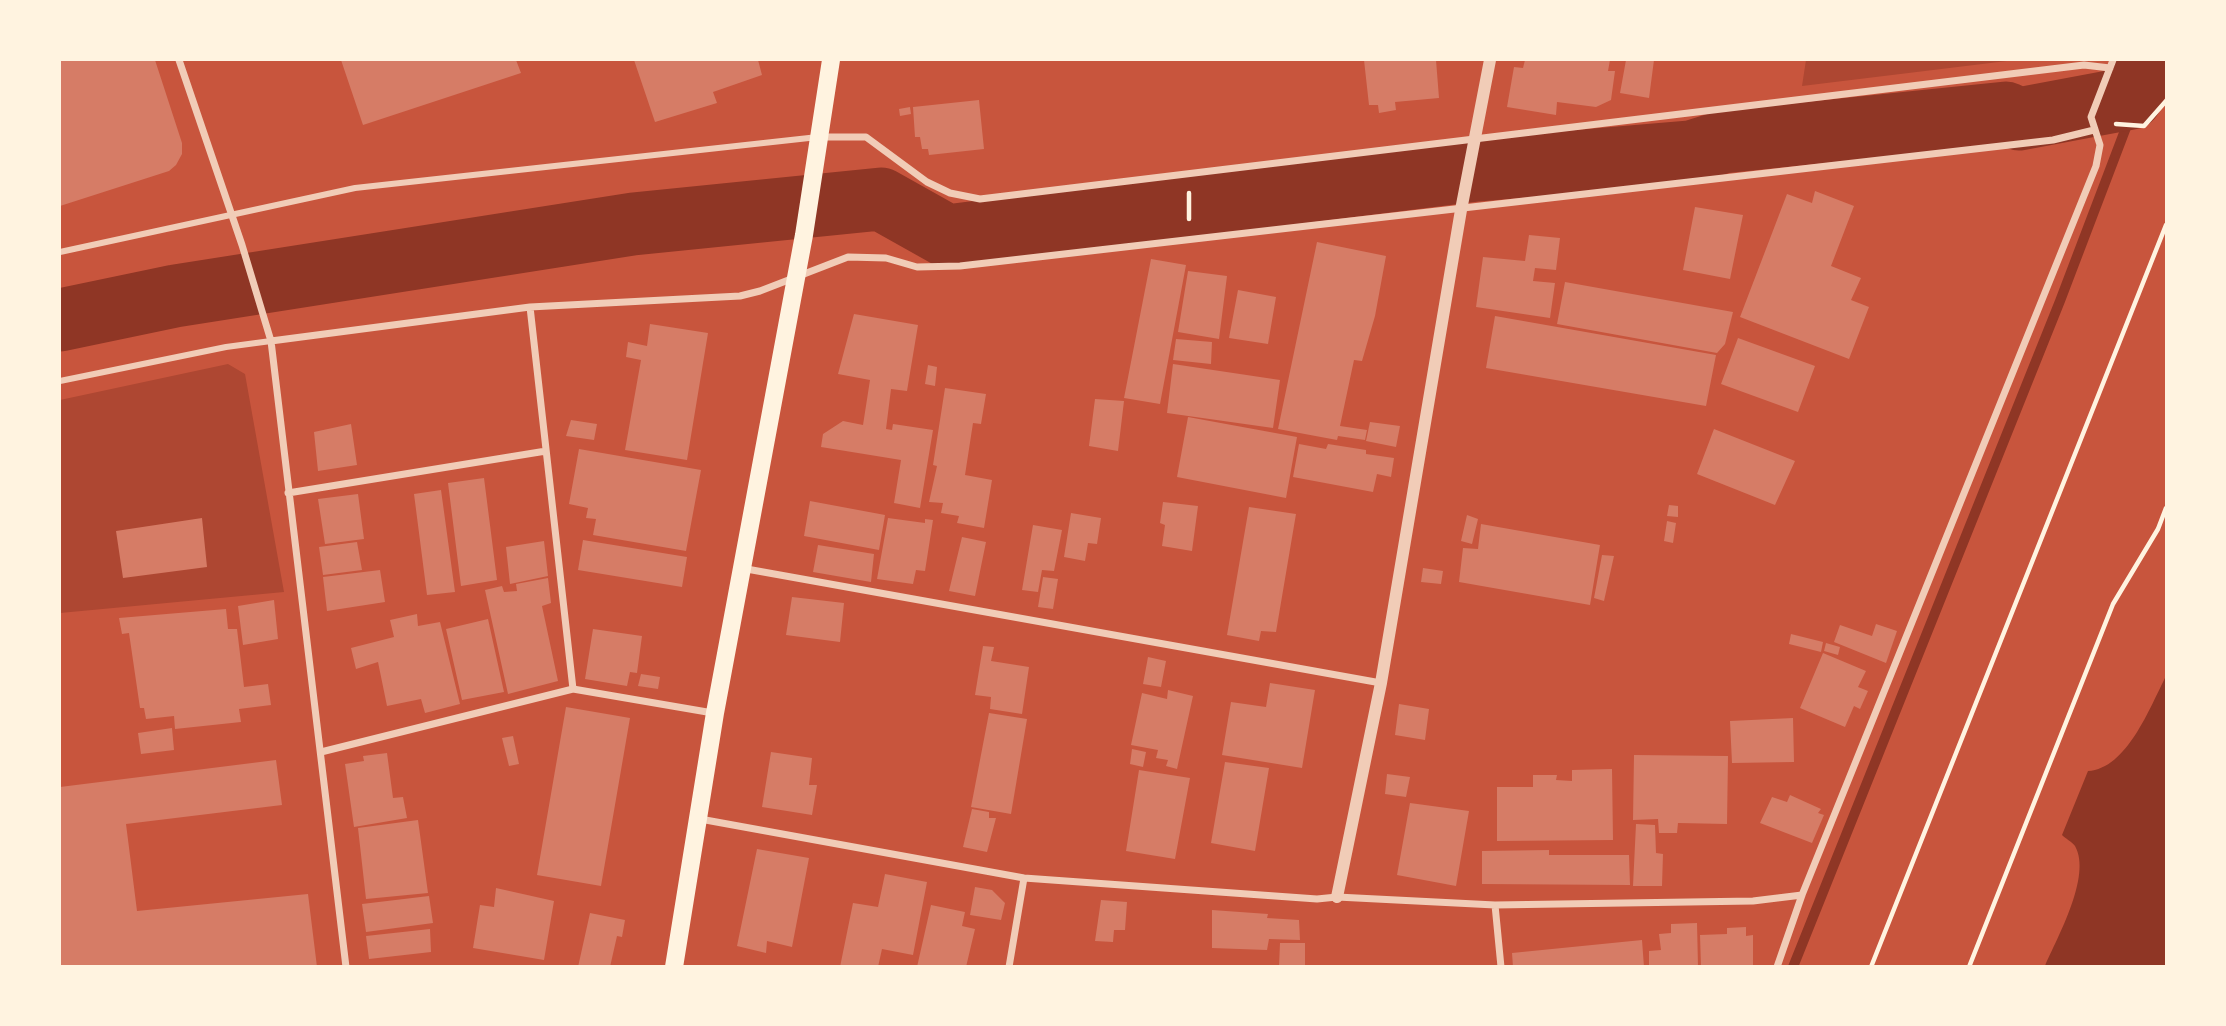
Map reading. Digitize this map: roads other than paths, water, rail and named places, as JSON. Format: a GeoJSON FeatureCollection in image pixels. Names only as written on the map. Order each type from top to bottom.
{"type":"FeatureCollection","features":[{"type":"Feature","properties":{"kind":"main road"},"geometry":{"type":"LineString","coordinates":[[674,967],[715,713],[804,235],[831,60]]}},
{"type":"Feature","properties":{"kind":"street"},"geometry":{"type":"LineString","coordinates":[[179,60],[271,341],[346,967]]}},
{"type":"Feature","properties":{"kind":"street"},"geometry":{"type":"LineString","coordinates":[[1337,897],[1381,683],[1461,210],[1490,60]]}},
{"type":"Feature","properties":{"kind":"street"},"geometry":{"type":"LineString","coordinates":[[1777,967],[1802,895],[2096,166],[2100,145],[2091,117],[2113,60]]}},
{"type":"Feature","properties":{"kind":"street"},"geometry":{"type":"LineString","coordinates":[[60,252],[355,188],[818,137],[866,136],[927,182],[950,194],[980,199],[2084,65],[2110,68]]}},
{"type":"Feature","properties":{"kind":"street"},"geometry":{"type":"LineString","coordinates":[[60,381],[226,347],[530,307],[740,296],[848,257],[886,258],[917,267],[937,268],[1461,210],[2040,141],[2094,130]]}},
{"type":"Feature","properties":{"kind":"street"},"geometry":{"type":"LineString","coordinates":[[530,307],[573,690]]}},
{"type":"Feature","properties":{"kind":"street"},"geometry":{"type":"LineString","coordinates":[[288,493],[546,451]]}},
{"type":"Feature","properties":{"kind":"street"},"geometry":{"type":"LineString","coordinates":[[741,568],[1381,683]]}},
{"type":"Feature","properties":{"kind":"street"},"geometry":{"type":"LineString","coordinates":[[321,752],[573,690],[715,713]]}},
{"type":"Feature","properties":{"kind":"street"},"geometry":{"type":"LineString","coordinates":[[698,818],[1024,878],[1317,900],[1337,897],[1495,905],[1753,901],[1802,895]]}},
{"type":"Feature","properties":{"kind":"street"},"geometry":{"type":"LineString","coordinates":[[1009,967],[1024,878]]}},
{"type":"Feature","properties":{"kind":"street"},"geometry":{"type":"LineString","coordinates":[[1495,905],[1501,967]]}},
{"type":"Feature","properties":{"kind":"waterway"},"geometry":{"type":"LineString","coordinates":[[60,320],[175,296],[633,224],[881,199],[947,236],[1477,170],[1691,152],[1723,142],[2006,113],[2019,119],[2131,98],[2146,60]]}},
{"type":"Feature","properties":{"kind":"waterway"},"geometry":{"type":"LineString","coordinates":[[1793,967],[2060,301],[2127,125],[2131,98]]}}]}
